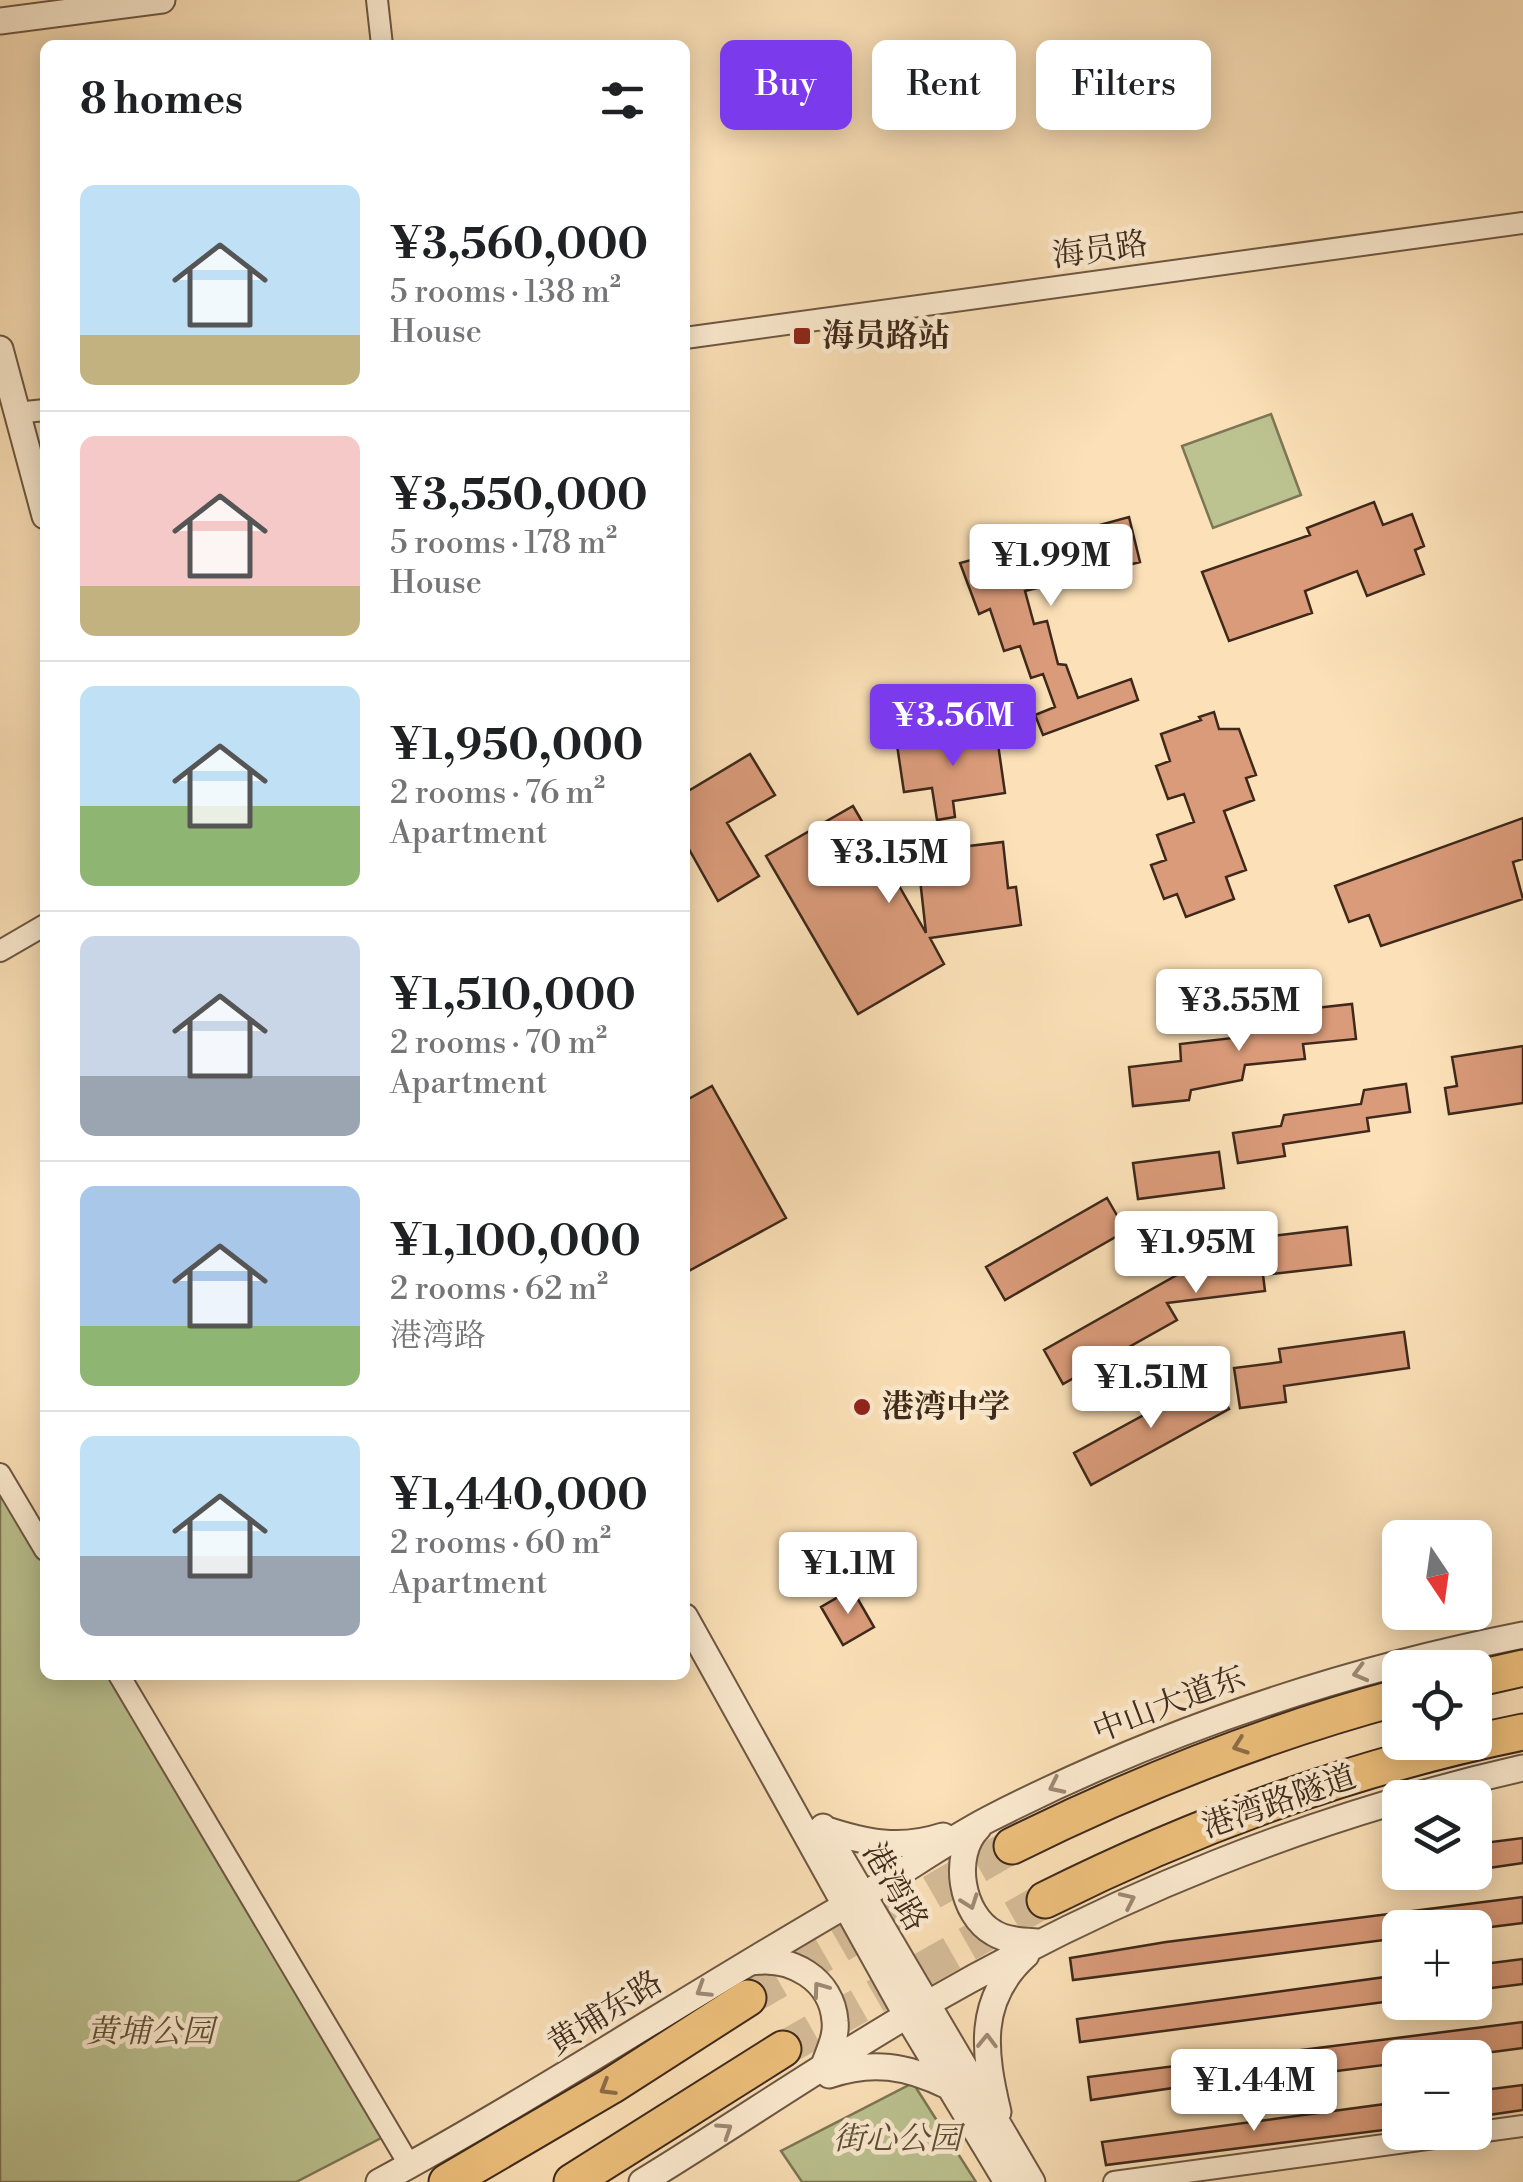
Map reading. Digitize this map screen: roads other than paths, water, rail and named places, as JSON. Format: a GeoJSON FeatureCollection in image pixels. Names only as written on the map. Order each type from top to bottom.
{"type":"FeatureCollection","features":[{"type":"Feature","properties":{"kind":"highway"},"geometry":{"type":"LineString","coordinates":[[1492,1674],[1523,1668]]}},
{"type":"Feature","properties":{"kind":"highway","name":"港湾路隧道"},"geometry":{"type":"LineString","coordinates":[[1012,1846],[1083,1810],[1203,1760],[1382,1702]]}},
{"type":"Feature","properties":{"kind":"highway","name":"港湾路隧道"},"geometry":{"type":"LineString","coordinates":[[1045,1900],[1118,1864],[1268,1803],[1414,1758],[1523,1732]]}},
{"type":"Feature","properties":{"kind":"highway"},"geometry":{"type":"LineString","coordinates":[[447,2182],[611,2086],[747,1980]]}},
{"type":"Feature","properties":{"kind":"highway"},"geometry":{"type":"LineString","coordinates":[[572,2182],[783,2049]]}},
{"type":"Feature","properties":{"kind":"street"},"geometry":{"type":"LineString","coordinates":[[0,21],[162,0]]}},
{"type":"Feature","properties":{"kind":"street"},"geometry":{"type":"LineString","coordinates":[[378,0],[382,40]]}},
{"type":"Feature","properties":{"kind":"street","name":"海员路"},"geometry":{"type":"LineString","coordinates":[[690,337],[1523,223]]}},
{"type":"Feature","properties":{"kind":"street"},"geometry":{"type":"LineString","coordinates":[[2,366],[40,498]]}},
{"type":"Feature","properties":{"kind":"street"},"geometry":{"type":"LineString","coordinates":[[16,413],[40,411]]}},
{"type":"Feature","properties":{"kind":"street"},"geometry":{"type":"LineString","coordinates":[[0,951],[40,928]]}},
{"type":"Feature","properties":{"kind":"street"},"geometry":{"type":"LineString","coordinates":[[0,1474],[40,1542]]}},
{"type":"Feature","properties":{"kind":"street","name":"港湾路"},"geometry":{"type":"LineString","coordinates":[[690,1625],[730,1675],[824,1829],[855,1900]]}},
{"type":"Feature","properties":{"kind":"street","name":"港湾路"},"geometry":{"type":"LineString","coordinates":[[690,1626],[855,1900],[916,2010],[1032,2182]]}},
{"type":"Feature","properties":{"kind":"street","name":"中山大道东"},"geometry":{"type":"LineString","coordinates":[[855,1900],[985,1821],[1074,1777],[1236,1711],[1350,1676],[1523,1635]]}},
{"type":"Feature","properties":{"kind":"street"},"geometry":{"type":"LineString","coordinates":[[122,1680],[410,2166]]}},
{"type":"Feature","properties":{"kind":"street"},"geometry":{"type":"LineString","coordinates":[[642,2182],[916,2010],[1040,1942],[1180,1876],[1252,1846],[1398,1798],[1523,1768]]}},
{"type":"Feature","properties":{"kind":"street"},"geometry":{"type":"LineString","coordinates":[[824,1829],[854,1839],[901,1846],[985,1821]]}},
{"type":"Feature","properties":{"kind":"street"},"geometry":{"type":"LineString","coordinates":[[985,1821],[972,1834],[964,1855],[964,1884],[970,1906],[979,1922],[994,1934],[1010,1940],[1040,1942]]}},
{"type":"Feature","properties":{"kind":"street","name":"黄埔东路"},"geometry":{"type":"LineString","coordinates":[[379,2182],[747,1980],[855,1900]]}},
{"type":"Feature","properties":{"kind":"street"},"geometry":{"type":"LineString","coordinates":[[1004,2136],[985,2036],[990,2013],[1010,1972],[1040,1942]]}},
{"type":"Feature","properties":{"kind":"street"},"geometry":{"type":"LineString","coordinates":[[747,1980],[766,1960],[792,1964],[824,1989],[836,2023],[823,2068]]}},
{"type":"Feature","properties":{"kind":"street","name":"港湾路"},"geometry":{"type":"LineString","coordinates":[[916,2010],[948,2086],[1007,2182]]}},
{"type":"Feature","properties":{"kind":"street"},"geometry":{"type":"LineString","coordinates":[[796,2086],[870,2065],[907,2069],[948,2086]]}},
{"type":"Feature","properties":{"kind":"street"},"geometry":{"type":"LineString","coordinates":[[1114,2182],[1523,2126]]}},
{"type":"Feature","properties":{"kind":"tunnel"},"geometry":{"type":"LineString","coordinates":[[748,1998],[1012,1846]]}},
{"type":"Feature","properties":{"kind":"tunnel"},"geometry":{"type":"LineString","coordinates":[[783,2049],[1045,1900]]}},
{"type":"Feature","properties":{"kind":"place","name":"海员路站"},"geometry":{"type":"Point","coordinates":[802,336]}},
{"type":"Feature","properties":{"kind":"place","name":"港湾中学"},"geometry":{"type":"Point","coordinates":[862,1407]}},
{"type":"Feature","properties":{"kind":"park label","name":"黄埔公园"},"geometry":{"type":"Point","coordinates":[150,2032]}},
{"type":"Feature","properties":{"kind":"park label","name":"街心公园"},"geometry":{"type":"Point","coordinates":[897,2139]}}]}
